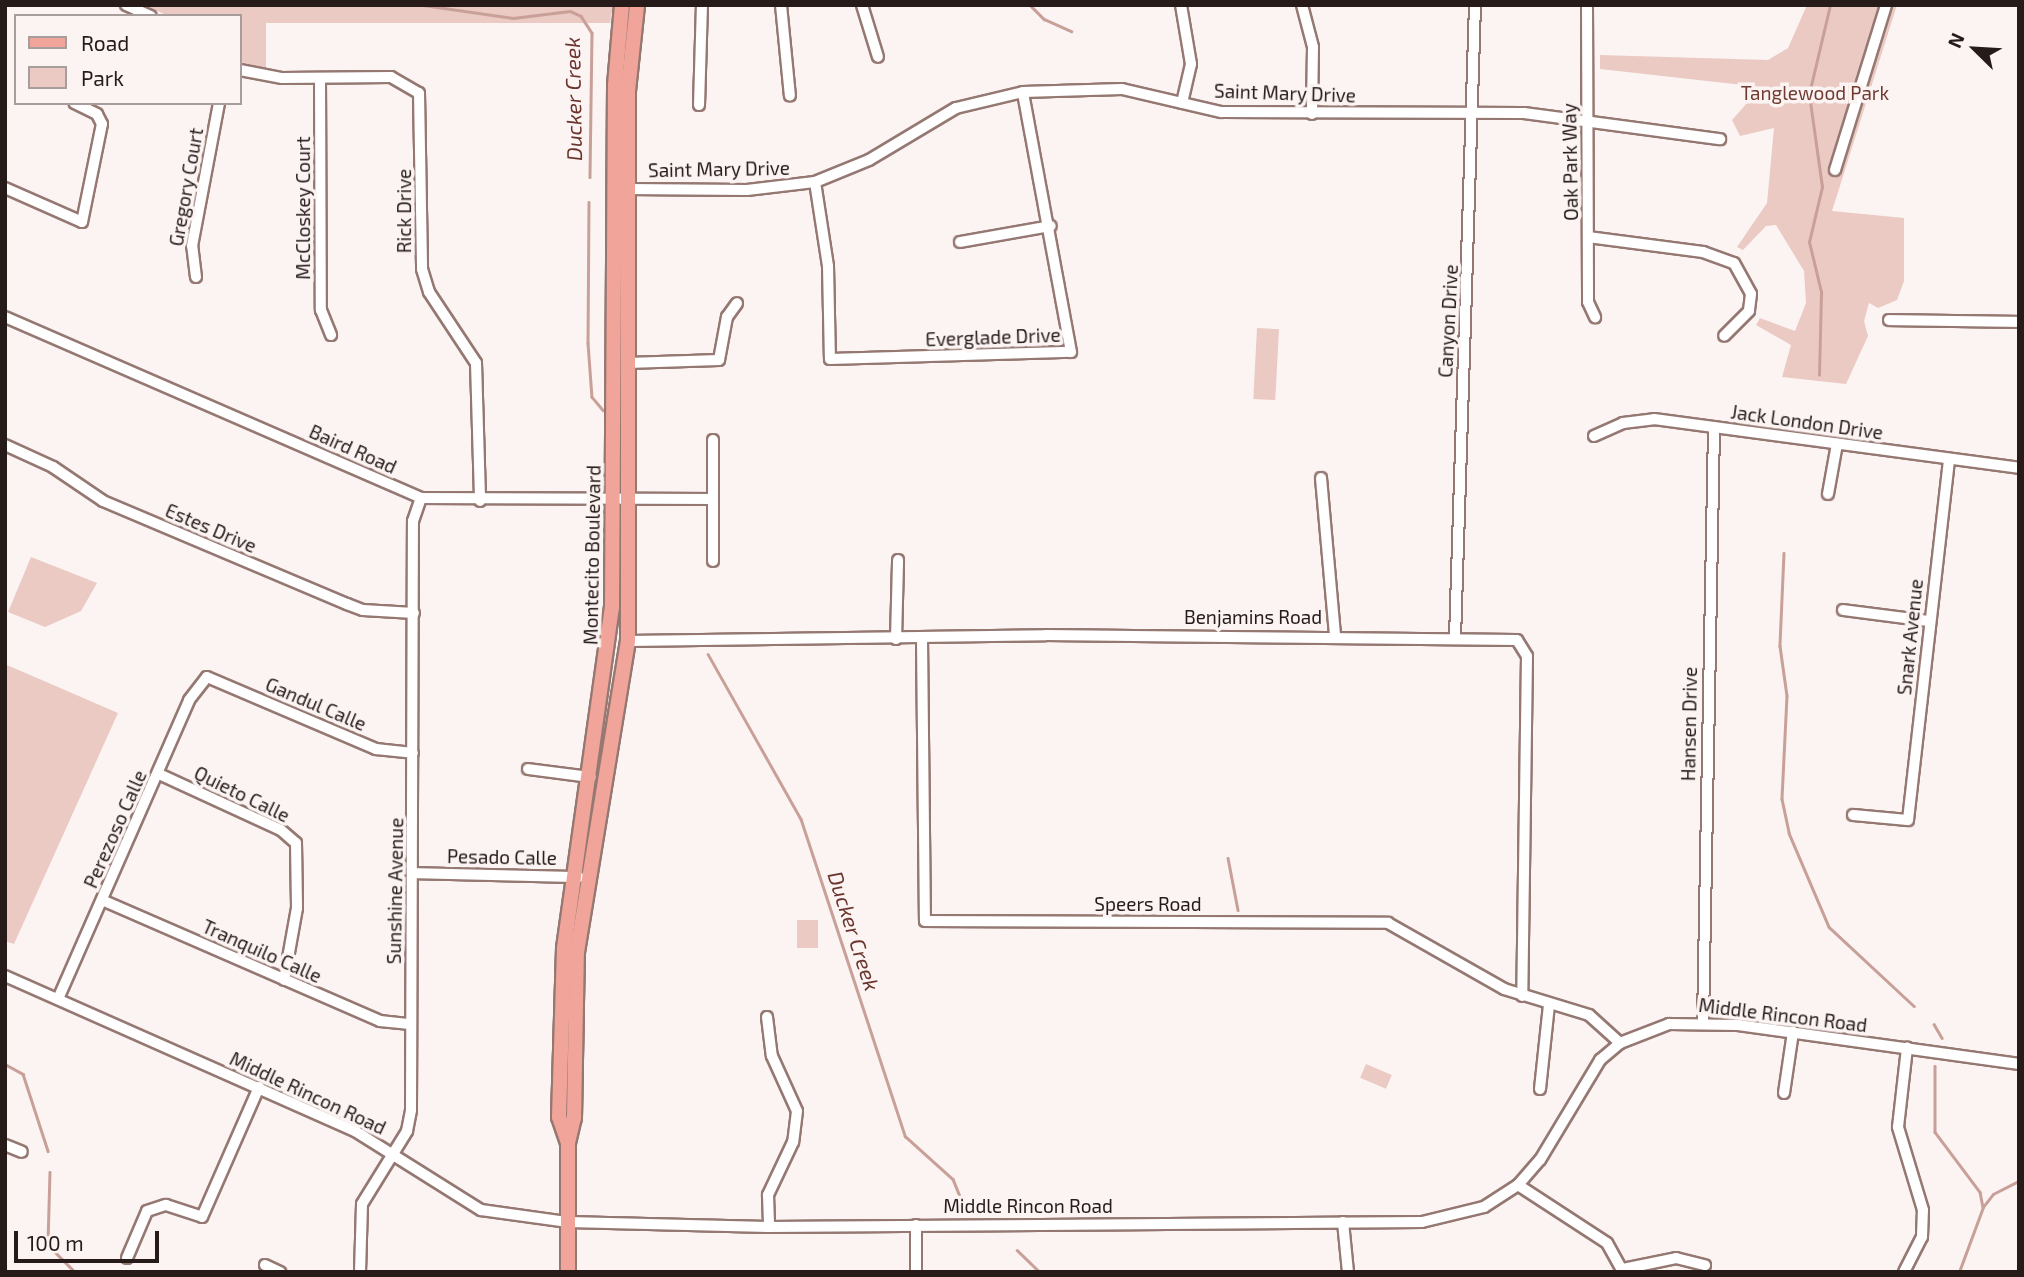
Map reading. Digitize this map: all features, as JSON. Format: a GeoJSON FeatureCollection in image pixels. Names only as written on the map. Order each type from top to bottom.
{"type":"FeatureCollection","features":[{"type":"Feature","properties":{"kind":"main road","name":"Montecito Boulevard"},"geometry":{"type":"LineString","coordinates":[[568,1272],[568,1143],[559,1117],[564,948],[582,877],[628,641],[620,499],[615,85],[622,5]]}},
{"type":"Feature","properties":{"kind":"main road","name":"Montecito Boulevard"},"geometry":{"type":"LineString","coordinates":[[582,877],[590,777],[610,648],[620,499],[627,363],[628,91],[638,5]]}},
{"type":"Feature","properties":{"kind":"street"},"geometry":{"type":"LineString","coordinates":[[127,5],[147,14]]}},
{"type":"Feature","properties":{"kind":"street"},"geometry":{"type":"LineString","coordinates":[[699,106],[702,5]]}},
{"type":"Feature","properties":{"kind":"street"},"geometry":{"type":"LineString","coordinates":[[781,5],[790,96]]}},
{"type":"Feature","properties":{"kind":"street"},"geometry":{"type":"LineString","coordinates":[[862,5],[878,57]]}},
{"type":"Feature","properties":{"kind":"street"},"geometry":{"type":"LineString","coordinates":[[1181,5],[1191,64],[1182,103]]}},
{"type":"Feature","properties":{"kind":"street"},"geometry":{"type":"LineString","coordinates":[[1302,5],[1313,47],[1312,114]]}},
{"type":"Feature","properties":{"kind":"street","name":"Canyon Drive"},"geometry":{"type":"LineString","coordinates":[[1455,638],[1475,5]]}},
{"type":"Feature","properties":{"kind":"street","name":"Oak Park Way"},"geometry":{"type":"LineString","coordinates":[[1587,5],[1588,302],[1595,317]]}},
{"type":"Feature","properties":{"kind":"street"},"geometry":{"type":"LineString","coordinates":[[1835,170],[1886,5]]}},
{"type":"Feature","properties":{"kind":"street","name":"Rick Drive"},"geometry":{"type":"LineString","coordinates":[[242,70],[320,78],[398,78],[411,84],[421,98],[422,269],[429,292],[476,363],[480,500]]}},
{"type":"Feature","properties":{"kind":"street","name":"McCloskey Court"},"geometry":{"type":"LineString","coordinates":[[320,78],[321,310],[331,335]]}},
{"type":"Feature","properties":{"kind":"street","name":"Saint Mary Drive"},"geometry":{"type":"LineString","coordinates":[[626,189],[747,190],[815,182],[869,160],[956,108],[1023,92],[1122,89],[1221,112],[1524,113],[1720,139]]}},
{"type":"Feature","properties":{"kind":"street","name":"Everglade Drive"},"geometry":{"type":"LineString","coordinates":[[815,182],[828,267],[830,359],[1071,352],[1051,226],[1023,92]]}},
{"type":"Feature","properties":{"kind":"street"},"geometry":{"type":"LineString","coordinates":[[5,188],[82,222],[102,124],[97,114],[78,105]]}},
{"type":"Feature","properties":{"kind":"street","name":"Gregory Court"},"geometry":{"type":"LineString","coordinates":[[196,277],[192,246],[219,105]]}},
{"type":"Feature","properties":{"kind":"street"},"geometry":{"type":"LineString","coordinates":[[960,242],[1051,226]]}},
{"type":"Feature","properties":{"kind":"street"},"geometry":{"type":"LineString","coordinates":[[1588,237],[1703,252],[1734,263],[1751,294],[1749,311],[1724,337]]}},
{"type":"Feature","properties":{"kind":"street"},"geometry":{"type":"LineString","coordinates":[[627,363],[719,360],[727,317],[737,303]]}},
{"type":"Feature","properties":{"kind":"street","name":"Baird Road"},"geometry":{"type":"LineString","coordinates":[[5,317],[421,498],[711,499]]}},
{"type":"Feature","properties":{"kind":"street"},"geometry":{"type":"LineString","coordinates":[[1889,320],[2019,321]]}},
{"type":"Feature","properties":{"kind":"street","name":"Jack London Drive"},"geometry":{"type":"LineString","coordinates":[[1594,436],[1623,423],[1654,419],[2019,468]]}},
{"type":"Feature","properties":{"kind":"street","name":"Hansen Drive"},"geometry":{"type":"LineString","coordinates":[[1703,1022],[1714,427]]}},
{"type":"Feature","properties":{"kind":"street"},"geometry":{"type":"LineString","coordinates":[[713,440],[713,561]]}},
{"type":"Feature","properties":{"kind":"street"},"geometry":{"type":"LineString","coordinates":[[1828,494],[1837,444]]}},
{"type":"Feature","properties":{"kind":"street","name":"Estes Drive"},"geometry":{"type":"LineString","coordinates":[[5,445],[53,467],[103,501],[347,604],[363,610],[414,612]]}},
{"type":"Feature","properties":{"kind":"street","name":"Snark Avenue"},"geometry":{"type":"LineString","coordinates":[[1853,815],[1908,820],[1949,459]]}},
{"type":"Feature","properties":{"kind":"street"},"geometry":{"type":"LineString","coordinates":[[1321,478],[1335,635]]}},
{"type":"Feature","properties":{"kind":"street","name":"Sunshine Avenue"},"geometry":{"type":"LineString","coordinates":[[360,1272],[362,1203],[394,1154],[411,1110],[414,873],[413,521],[421,498]]}},
{"type":"Feature","properties":{"kind":"street"},"geometry":{"type":"LineString","coordinates":[[896,639],[898,560]]}},
{"type":"Feature","properties":{"kind":"street"},"geometry":{"type":"LineString","coordinates":[[1843,610],[1929,621]]}},
{"type":"Feature","properties":{"kind":"street","name":"Benjamins Road"},"geometry":{"type":"LineString","coordinates":[[628,641],[1335,635],[1517,640],[1527,656],[1522,996]]}},
{"type":"Feature","properties":{"kind":"street","name":"Speers Road"},"geometry":{"type":"LineString","coordinates":[[922,639],[925,921],[1388,923],[1522,996],[1589,1015],[1620,1043]]}},
{"type":"Feature","properties":{"kind":"street","name":"Gandul Calle"},"geometry":{"type":"LineString","coordinates":[[207,677],[376,749],[413,753]]}},
{"type":"Feature","properties":{"kind":"street","name":"Perezoso Calle"},"geometry":{"type":"LineString","coordinates":[[58,999],[159,774],[189,699],[207,677]]}},
{"type":"Feature","properties":{"kind":"street"},"geometry":{"type":"LineString","coordinates":[[528,769],[590,777]]}},
{"type":"Feature","properties":{"kind":"street","name":"Quieto Calle"},"geometry":{"type":"LineString","coordinates":[[159,774],[281,830],[296,843],[297,908],[284,980]]}},
{"type":"Feature","properties":{"kind":"street","name":"Pesado Calle"},"geometry":{"type":"LineString","coordinates":[[414,873],[582,877]]}},
{"type":"Feature","properties":{"kind":"street","name":"Tranquilo Calle"},"geometry":{"type":"LineString","coordinates":[[102,900],[380,1021],[411,1024]]}},
{"type":"Feature","properties":{"kind":"street","name":"Middle Rincon Road"},"geometry":{"type":"LineString","coordinates":[[5,976],[259,1087],[394,1154],[429,1181],[481,1210],[568,1222],[769,1227],[1343,1222],[1450,1218],[1485,1207],[1518,1185],[1540,1160],[1586,1077],[1620,1043],[1669,1024],[1703,1022],[1793,1032],[2019,1064]]}},
{"type":"Feature","properties":{"kind":"street"},"geometry":{"type":"LineString","coordinates":[[1540,1089],[1549,1005]]}},
{"type":"Feature","properties":{"kind":"street"},"geometry":{"type":"LineString","coordinates":[[767,1017],[772,1056],[797,1111],[793,1142],[768,1195],[769,1227]]}},
{"type":"Feature","properties":{"kind":"street"},"geometry":{"type":"LineString","coordinates":[[1784,1093],[1793,1032]]}},
{"type":"Feature","properties":{"kind":"street"},"geometry":{"type":"LineString","coordinates":[[1904,1272],[1922,1237],[1923,1210],[1916,1172],[1898,1127],[1907,1048]]}},
{"type":"Feature","properties":{"kind":"street"},"geometry":{"type":"LineString","coordinates":[[127,1258],[147,1211],[166,1205],[202,1217],[259,1087]]}},
{"type":"Feature","properties":{"kind":"street"},"geometry":{"type":"LineString","coordinates":[[5,1145],[22,1152]]}},
{"type":"Feature","properties":{"kind":"street"},"geometry":{"type":"LineString","coordinates":[[1518,1185],[1606,1243],[1623,1270],[1676,1258],[1705,1265]]}},
{"type":"Feature","properties":{"kind":"street"},"geometry":{"type":"LineString","coordinates":[[1343,1222],[1348,1272]]}},
{"type":"Feature","properties":{"kind":"street"},"geometry":{"type":"LineString","coordinates":[[916,1224],[916,1272]]}},
{"type":"Feature","properties":{"kind":"street"},"geometry":{"type":"LineString","coordinates":[[265,1265],[280,1272]]}},
{"type":"Feature","properties":{"kind":"green space"},"geometry":{"type":"Polygon","coordinates":[[[145,5],[613,5],[610,23],[266,23],[266,68],[242,62],[242,14],[164,14],[145,5]]]}},
{"type":"Feature","properties":{"kind":"green space","name":"Tanglewood Park"},"geometry":{"type":"Polygon","coordinates":[[[1807,5],[1897,5],[1832,211],[1904,218],[1904,281],[1897,300],[1878,308],[1869,303],[1864,321],[1868,336],[1846,384],[1782,377],[1791,345],[1756,325],[1760,318],[1795,331],[1806,303],[1804,271],[1776,225],[1766,226],[1743,250],[1737,247],[1767,203],[1774,128],[1740,136],[1732,120],[1761,87],[1600,69],[1600,55],[1768,60],[1788,48],[1807,5]]]}},
{"type":"Feature","properties":{"kind":"green space"},"geometry":{"type":"Polygon","coordinates":[[[1257,328],[1279,329],[1275,400],[1253,399],[1257,328]]]}},
{"type":"Feature","properties":{"kind":"green space"},"geometry":{"type":"Polygon","coordinates":[[[31,557],[97,583],[81,611],[45,627],[8,612],[31,557]]]}},
{"type":"Feature","properties":{"kind":"green space"},"geometry":{"type":"Polygon","coordinates":[[[7,665],[118,713],[14,944],[5,941],[7,665]]]}},
{"type":"Feature","properties":{"kind":"green space"},"geometry":{"type":"Polygon","coordinates":[[[797,920],[818,920],[818,948],[797,948],[797,920]]]}},
{"type":"Feature","properties":{"kind":"green space"},"geometry":{"type":"Polygon","coordinates":[[[1366,1064],[1392,1075],[1386,1089],[1360,1078],[1366,1064]]]}},
{"type":"Feature","properties":{"kind":"waterway","name":"Ducker Creek"},"geometry":{"type":"LineString","coordinates":[[423,5],[513,18],[570,11],[581,16],[592,33],[590,177]]}},
{"type":"Feature","properties":{"kind":"waterway"},"geometry":{"type":"LineString","coordinates":[[1030,5],[1044,19],[1071,31]]}},
{"type":"Feature","properties":{"kind":"waterway"},"geometry":{"type":"LineString","coordinates":[[1819,375],[1821,292],[1809,242],[1822,187],[1809,94],[1830,5]]}},
{"type":"Feature","properties":{"kind":"waterway","name":"Ducker Creek"},"geometry":{"type":"LineString","coordinates":[[589,202],[588,343],[592,397],[603,410]]}},
{"type":"Feature","properties":{"kind":"waterway"},"geometry":{"type":"LineString","coordinates":[[1784,553],[1780,646],[1787,696],[1782,799],[1789,833],[1829,927],[1914,1006]]}},
{"type":"Feature","properties":{"kind":"waterway","name":"Ducker Creek"},"geometry":{"type":"LineString","coordinates":[[708,654],[801,819],[905,1136],[953,1179],[967,1213]]}},
{"type":"Feature","properties":{"kind":"waterway"},"geometry":{"type":"LineString","coordinates":[[1228,858],[1238,910]]}},
{"type":"Feature","properties":{"kind":"waterway"},"geometry":{"type":"LineString","coordinates":[[1934,1024],[1942,1038]]}},
{"type":"Feature","properties":{"kind":"waterway"},"geometry":{"type":"LineString","coordinates":[[5,1064],[23,1074],[48,1151]]}},
{"type":"Feature","properties":{"kind":"waterway"},"geometry":{"type":"LineString","coordinates":[[1935,1066],[1935,1132],[1980,1192],[1983,1207]]}},
{"type":"Feature","properties":{"kind":"waterway"},"geometry":{"type":"LineString","coordinates":[[50,1172],[48,1245],[75,1272]]}},
{"type":"Feature","properties":{"kind":"waterway"},"geometry":{"type":"LineString","coordinates":[[1959,1272],[1983,1207],[1993,1194],[2019,1181]]}},
{"type":"Feature","properties":{"kind":"waterway","name":"Ducker Creek"},"geometry":{"type":"LineString","coordinates":[[1017,1250],[1040,1272]]}}]}
